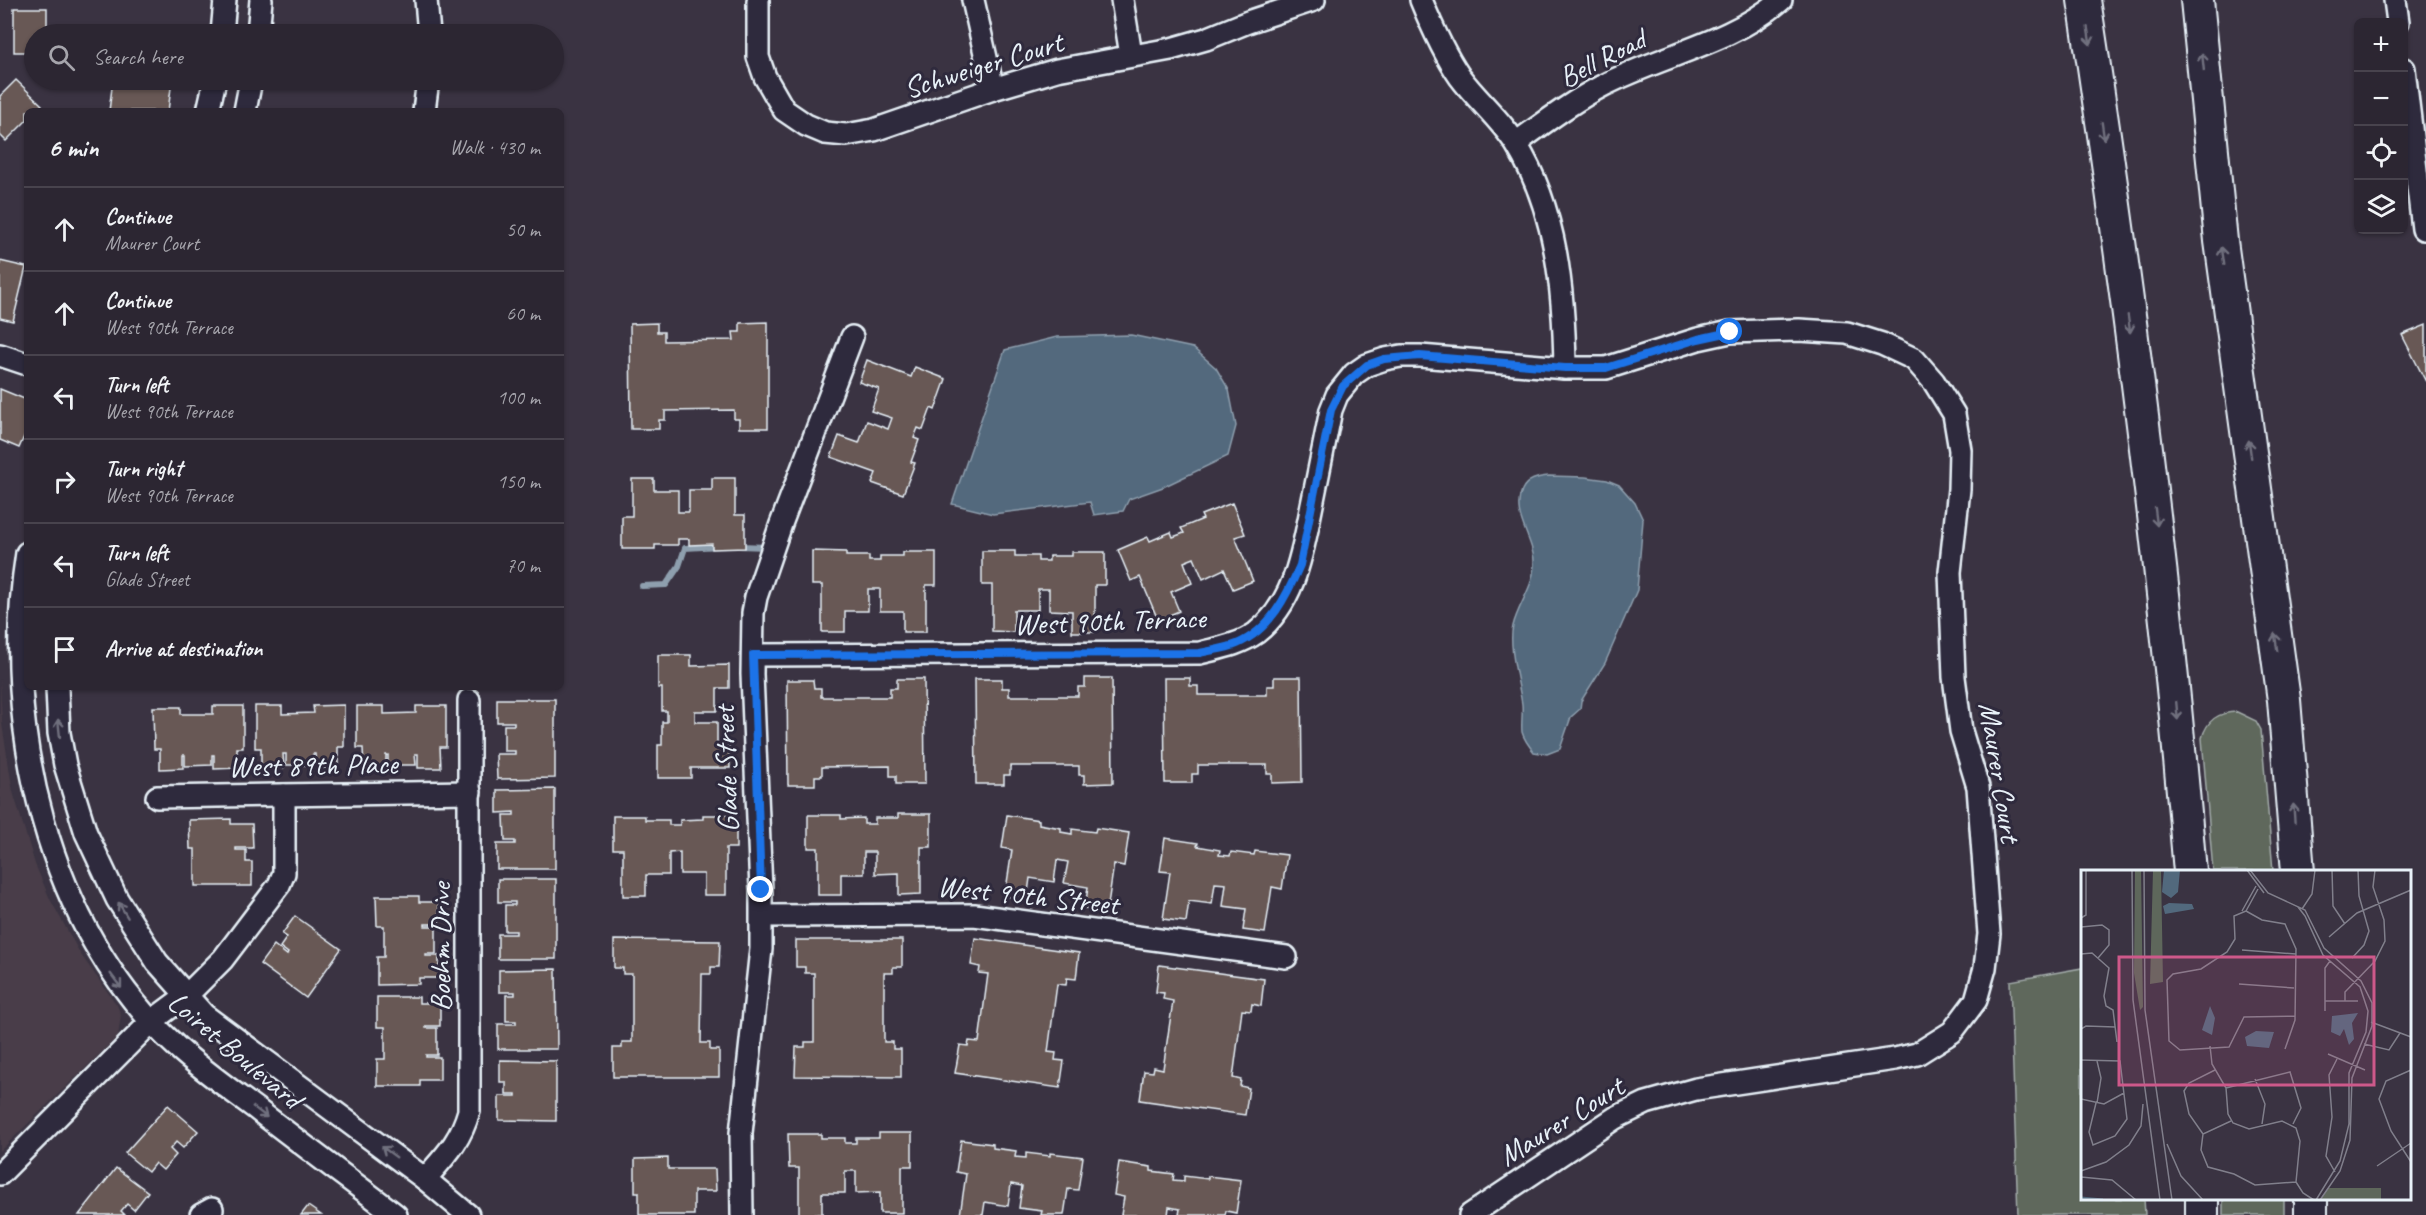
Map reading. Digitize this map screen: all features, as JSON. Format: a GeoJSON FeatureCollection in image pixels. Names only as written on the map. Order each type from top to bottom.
{"type":"FeatureCollection","features":[{"type":"Feature","properties":{"kind":"highway"},"geometry":{"type":"LineString","coordinates":[[2084,0],[2156,516],[2177,714],[2190,870]]}},
{"type":"Feature","properties":{"kind":"highway"},"geometry":{"type":"LineString","coordinates":[[2197,0],[2221,241],[2284,700],[2298,870]]}},
{"type":"Feature","properties":{"kind":"highway"},"geometry":{"type":"LineString","coordinates":[[2311,1200],[2312,1215]]}},
{"type":"Feature","properties":{"kind":"street"},"geometry":{"type":"LineString","coordinates":[[223,24],[225,0]]}},
{"type":"Feature","properties":{"kind":"street"},"geometry":{"type":"LineString","coordinates":[[259,24],[261,0]]}},
{"type":"Feature","properties":{"kind":"street"},"geometry":{"type":"LineString","coordinates":[[426,0],[428,24]]}},
{"type":"Feature","properties":{"kind":"street","name":"Schweiger Court"},"geometry":{"type":"LineString","coordinates":[[758,0],[758,57],[765,77],[784,110],[806,125],[825,133],[846,135],[874,130],[993,89],[1057,70],[1171,49],[1206,39],[1314,0]]}},
{"type":"Feature","properties":{"kind":"street"},"geometry":{"type":"LineString","coordinates":[[973,0],[993,89]]}},
{"type":"Feature","properties":{"kind":"street"},"geometry":{"type":"LineString","coordinates":[[1122,0],[1131,55]]}},
{"type":"Feature","properties":{"kind":"street"},"geometry":{"type":"LineString","coordinates":[[1421,0],[1435,35],[1460,77],[1516,143],[1540,196],[1556,252],[1563,307],[1565,368]]}},
{"type":"Feature","properties":{"kind":"street","name":"Bell Road"},"geometry":{"type":"LineString","coordinates":[[1516,143],[1604,85],[1728,33],[1765,14],[1781,0]]}},
{"type":"Feature","properties":{"kind":"street"},"geometry":{"type":"LineString","coordinates":[[2395,0],[2397,18]]}},
{"type":"Feature","properties":{"kind":"street"},"geometry":{"type":"LineString","coordinates":[[2403,72],[2423,229],[2426,229]]}},
{"type":"Feature","properties":{"kind":"street"},"geometry":{"type":"LineString","coordinates":[[209,108],[213,90]]}},
{"type":"Feature","properties":{"kind":"street"},"geometry":{"type":"LineString","coordinates":[[246,108],[249,90]]}},
{"type":"Feature","properties":{"kind":"street"},"geometry":{"type":"LineString","coordinates":[[424,108],[427,90]]}},
{"type":"Feature","properties":{"kind":"street","name":"Maurer Court"},"geometry":{"type":"LineString","coordinates":[[1470,1215],[1615,1118],[1646,1103],[1696,1089],[1872,1063],[1917,1054],[1952,1032],[1976,1000],[1986,968],[1989,934],[1978,788],[1961,731],[1954,677],[1950,572],[1959,489],[1960,450],[1954,414],[1934,382],[1914,359],[1882,344],[1847,333],[1799,330],[1730,332],[1698,339],[1606,368],[1565,368]]}},
{"type":"Feature","properties":{"kind":"street","name":"Glade Street"},"geometry":{"type":"LineString","coordinates":[[742,1215],[741,1133],[761,950],[762,916],[753,613],[756,597],[852,338]]}},
{"type":"Feature","properties":{"kind":"street"},"geometry":{"type":"LineString","coordinates":[[0,355],[24,363]]}},
{"type":"Feature","properties":{"kind":"street","name":"West 90th Terrace"},"geometry":{"type":"LineString","coordinates":[[753,655],[1200,653],[1236,644],[1255,633],[1269,620],[1300,565],[1331,410],[1337,395],[1354,374],[1367,365],[1384,359],[1420,356],[1565,368]]}},
{"type":"Feature","properties":{"kind":"street","name":"Loiret Boulevard"},"geometry":{"type":"LineString","coordinates":[[24,562],[15,589],[10,697],[20,775],[32,817],[59,890],[77,923],[99,958],[124,991],[176,1046],[396,1215]]}},
{"type":"Feature","properties":{"kind":"street","name":"Loiret Boulevard"},"geometry":{"type":"LineString","coordinates":[[57,690],[59,733],[65,765],[97,859],[135,930],[157,962],[204,1015],[425,1179],[468,1215]]}},
{"type":"Feature","properties":{"kind":"street","name":"Boehm Drive"},"geometry":{"type":"LineString","coordinates":[[425,1179],[450,1152],[463,1133],[470,1111],[470,700]]}},
{"type":"Feature","properties":{"kind":"street","name":"West 89th Place"},"geometry":{"type":"LineString","coordinates":[[157,797],[470,792]]}},
{"type":"Feature","properties":{"kind":"street"},"geometry":{"type":"LineString","coordinates":[[0,1174],[152,1021],[187,995],[223,958],[279,885],[284,873],[284,795]]}},
{"type":"Feature","properties":{"kind":"street","name":"West 90th Street"},"geometry":{"type":"LineString","coordinates":[[762,916],[974,915],[1286,957]]}},
{"type":"Feature","properties":{"kind":"shaded area"},"geometry":{"type":"Polygon","coordinates":[[[0,679],[2,724],[13,792],[35,864],[50,899],[81,955],[117,1005],[121,1015],[118,1036],[0,1151],[0,679]]]}},
{"type":"Feature","properties":{"kind":"green space"},"geometry":{"type":"Polygon","coordinates":[[[2237,712],[2256,721],[2261,730],[2273,870],[2213,870],[2202,738],[2210,722],[2224,714],[2237,712]]]}},
{"type":"Feature","properties":{"kind":"green space"},"geometry":{"type":"Polygon","coordinates":[[[2081,968],[2081,1200],[2144,1200],[2145,1215],[2018,1215],[2010,981],[2081,968]]]}},
{"type":"Feature","properties":{"kind":"green space"},"geometry":{"type":"Polygon","coordinates":[[[2223,1200],[2284,1200],[2284,1215],[2223,1215],[2223,1200]]]}},
{"type":"Feature","properties":{"kind":"water"},"geometry":{"type":"Polygon","coordinates":[[[1131,335],[1193,348],[1216,368],[1229,390],[1236,426],[1228,456],[1163,487],[1129,499],[1123,511],[1094,515],[1090,502],[993,514],[952,504],[1005,350],[1057,337],[1131,335]]]}},
{"type":"Feature","properties":{"kind":"water"},"geometry":{"type":"Polygon","coordinates":[[[1549,476],[1585,477],[1607,480],[1619,485],[1635,503],[1643,520],[1637,590],[1605,663],[1581,701],[1580,709],[1571,717],[1560,749],[1547,754],[1534,752],[1522,732],[1522,704],[1513,654],[1512,634],[1515,618],[1531,582],[1534,566],[1534,556],[1521,519],[1519,500],[1527,483],[1549,476]]]}},
{"type":"Feature","properties":{"kind":"building"},"geometry":{"type":"Polygon","coordinates":[[[14,8],[47,8],[47,24],[24,24],[24,52],[14,52],[14,8]]]}},
{"type":"Feature","properties":{"kind":"building"},"geometry":{"type":"Polygon","coordinates":[[[16,80],[42,105],[39,108],[24,108],[24,123],[6,141],[0,135],[0,96],[16,80]]]}},
{"type":"Feature","properties":{"kind":"building"},"geometry":{"type":"Polygon","coordinates":[[[112,90],[171,90],[168,108],[109,108],[112,90]]]}},
{"type":"Feature","properties":{"kind":"building"},"geometry":{"type":"Polygon","coordinates":[[[0,261],[24,267],[24,275],[13,321],[0,318],[0,261]]]}},
{"type":"Feature","properties":{"kind":"building"},"geometry":{"type":"Polygon","coordinates":[[[768,322],[768,428],[739,428],[739,419],[734,419],[734,410],[665,411],[665,420],[659,420],[659,429],[631,429],[630,324],[657,323],[657,332],[664,332],[664,341],[734,340],[733,332],[740,332],[740,323],[768,322]]]}},
{"type":"Feature","properties":{"kind":"building"},"geometry":{"type":"Polygon","coordinates":[[[2426,325],[2426,382],[2402,335],[2426,325]]]}},
{"type":"Feature","properties":{"kind":"building"},"geometry":{"type":"Polygon","coordinates":[[[867,360],[911,377],[915,367],[946,379],[935,410],[931,408],[923,430],[918,428],[914,438],[919,440],[911,462],[915,463],[903,494],[872,483],[876,473],[831,457],[839,436],[859,443],[867,421],[888,429],[892,418],[871,411],[879,389],[859,382],[867,360]]]}},
{"type":"Feature","properties":{"kind":"building"},"geometry":{"type":"Polygon","coordinates":[[[0,389],[24,399],[24,437],[19,448],[0,440],[0,389]]]}},
{"type":"Feature","properties":{"kind":"building"},"geometry":{"type":"Polygon","coordinates":[[[712,478],[735,478],[735,515],[745,515],[745,548],[712,549],[712,544],[689,545],[689,539],[678,539],[678,545],[655,545],[655,549],[622,549],[622,516],[632,516],[632,479],[654,479],[654,490],[678,490],[678,512],[689,512],[689,490],[712,490],[712,478]]]}},
{"type":"Feature","properties":{"kind":"building"},"geometry":{"type":"Polygon","coordinates":[[[1232,503],[1245,534],[1235,537],[1253,581],[1233,589],[1224,569],[1203,579],[1194,558],[1184,562],[1192,583],[1171,592],[1179,611],[1158,620],[1140,577],[1131,581],[1118,550],[1148,537],[1150,541],[1171,532],[1173,537],[1184,533],[1181,528],[1203,519],[1201,515],[1232,503]]]}},
{"type":"Feature","properties":{"kind":"building"},"geometry":{"type":"Polygon","coordinates":[[[812,551],[846,552],[846,556],[869,556],[869,561],[880,561],[880,556],[903,556],[903,552],[936,552],[936,585],[926,585],[926,632],[903,632],[903,611],[880,611],[880,589],[868,589],[868,611],[845,611],[845,632],[822,632],[822,585],[812,585],[812,551]]]}},
{"type":"Feature","properties":{"kind":"building"},"geometry":{"type":"Polygon","coordinates":[[[982,551],[1015,551],[1015,556],[1038,556],[1038,561],[1049,561],[1049,556],[1072,556],[1072,552],[1105,552],[1105,585],[1095,585],[1095,632],[1072,632],[1072,611],[1049,610],[1049,589],[1038,589],[1038,610],[1014,610],[1014,632],[992,631],[992,585],[982,585],[982,551]]]}},
{"type":"Feature","properties":{"kind":"building"},"geometry":{"type":"Polygon","coordinates":[[[658,655],[691,655],[691,666],[729,665],[729,688],[717,688],[717,711],[695,711],[695,722],[717,722],[717,745],[729,745],[730,768],[691,768],[691,778],[658,778],[658,745],[662,745],[662,722],[667,722],[667,711],[662,711],[662,688],[658,688],[658,655]]]}},
{"type":"Feature","properties":{"kind":"building"},"geometry":{"type":"Polygon","coordinates":[[[1274,677],[1301,677],[1302,782],[1272,783],[1272,774],[1267,774],[1267,765],[1198,765],[1198,774],[1192,774],[1192,783],[1165,783],[1164,678],[1190,678],[1190,686],[1198,686],[1198,695],[1267,695],[1267,686],[1274,686],[1274,677]]]}},
{"type":"Feature","properties":{"kind":"building"},"geometry":{"type":"Polygon","coordinates":[[[1085,678],[1112,678],[1113,783],[1084,784],[1084,775],[1079,775],[1079,766],[1010,766],[1010,775],[1004,775],[1004,784],[976,784],[975,679],[1002,679],[1002,688],[1009,688],[1009,696],[1078,696],[1078,687],[1085,687],[1085,678]]]}},
{"type":"Feature","properties":{"kind":"building"},"geometry":{"type":"Polygon","coordinates":[[[897,679],[924,679],[925,784],[896,784],[896,776],[890,776],[890,766],[822,767],[822,776],[815,776],[815,785],[788,785],[787,680],[813,680],[814,688],[821,688],[821,697],[890,697],[890,688],[897,688],[897,679]]]}},
{"type":"Feature","properties":{"kind":"building"},"geometry":{"type":"Polygon","coordinates":[[[497,699],[555,699],[555,778],[497,779],[496,754],[515,754],[515,751],[504,751],[504,725],[514,725],[514,722],[497,722],[497,699]]]}},
{"type":"Feature","properties":{"kind":"building"},"geometry":{"type":"Polygon","coordinates":[[[344,705],[344,747],[338,747],[338,768],[316,768],[315,754],[313,754],[313,765],[286,765],[286,754],[283,754],[284,768],[261,768],[261,748],[255,748],[255,706],[282,706],[282,714],[314,713],[313,706],[344,705]]]}},
{"type":"Feature","properties":{"kind":"building"},"geometry":{"type":"Polygon","coordinates":[[[213,706],[243,706],[243,748],[237,748],[237,768],[214,769],[214,755],[212,755],[212,765],[185,766],[185,755],[183,755],[183,768],[160,769],[160,749],[154,749],[153,707],[181,707],[181,714],[213,714],[213,706]]]}},
{"type":"Feature","properties":{"kind":"building"},"geometry":{"type":"Polygon","coordinates":[[[357,706],[384,706],[384,714],[416,713],[416,706],[446,706],[446,747],[440,747],[441,768],[418,768],[418,754],[415,754],[416,765],[388,765],[388,755],[386,755],[386,768],[364,768],[363,748],[357,748],[357,706]]]}},
{"type":"Feature","properties":{"kind":"building"},"geometry":{"type":"Polygon","coordinates":[[[555,789],[555,869],[497,869],[497,844],[515,844],[515,841],[505,841],[504,815],[514,815],[514,812],[497,813],[497,790],[555,789]]]}},
{"type":"Feature","properties":{"kind":"building"},"geometry":{"type":"Polygon","coordinates":[[[898,814],[931,814],[931,847],[921,847],[921,894],[899,895],[899,873],[875,874],[875,852],[864,852],[864,874],[841,874],[841,895],[818,895],[818,848],[808,848],[808,815],[841,815],[841,819],[864,818],[864,824],[875,824],[875,818],[898,818],[898,814]]]}},
{"type":"Feature","properties":{"kind":"building"},"geometry":{"type":"Polygon","coordinates":[[[703,815],[736,815],[736,848],[726,848],[726,895],[704,895],[704,874],[680,874],[680,852],[669,853],[669,875],[646,875],[646,896],[623,896],[623,849],[613,849],[613,816],[645,816],[645,820],[669,820],[669,825],[680,825],[680,820],[703,819],[703,815]]]}},
{"type":"Feature","properties":{"kind":"building"},"geometry":{"type":"Polygon","coordinates":[[[1007,815],[1039,820],[1039,824],[1061,828],[1061,832],[1072,834],[1072,829],[1095,832],[1096,828],[1129,833],[1124,866],[1114,864],[1107,911],[1085,908],[1088,887],[1064,883],[1068,862],[1057,860],[1054,882],[1030,878],[1027,899],[1005,896],[1012,850],[1002,848],[1007,815]]]}},
{"type":"Feature","properties":{"kind":"building"},"geometry":{"type":"Polygon","coordinates":[[[231,819],[231,824],[252,824],[253,848],[236,848],[236,850],[246,850],[246,862],[252,862],[252,886],[195,886],[195,849],[190,849],[189,820],[231,819]]]}},
{"type":"Feature","properties":{"kind":"building"},"geometry":{"type":"Polygon","coordinates":[[[1165,838],[1198,843],[1197,846],[1220,850],[1219,855],[1230,856],[1231,852],[1254,855],[1255,851],[1287,855],[1282,889],[1272,887],[1265,933],[1243,930],[1246,909],[1223,906],[1226,884],[1215,883],[1212,904],[1189,901],[1186,922],[1163,919],[1170,872],[1160,871],[1165,838]]]}},
{"type":"Feature","properties":{"kind":"building"},"geometry":{"type":"Polygon","coordinates":[[[498,879],[556,879],[556,959],[498,959],[498,934],[516,934],[516,931],[505,931],[505,905],[515,905],[515,902],[498,902],[498,879]]]}},
{"type":"Feature","properties":{"kind":"building"},"geometry":{"type":"Polygon","coordinates":[[[376,896],[419,896],[419,902],[439,902],[439,924],[425,924],[425,926],[436,926],[436,954],[426,954],[426,956],[439,956],[439,978],[419,978],[419,984],[377,985],[377,957],[384,957],[384,926],[377,926],[376,896]]]}},
{"type":"Feature","properties":{"kind":"building"},"geometry":{"type":"Polygon","coordinates":[[[295,916],[341,949],[306,998],[260,964],[274,945],[287,955],[288,953],[280,947],[287,937],[282,934],[295,916]]]}},
{"type":"Feature","properties":{"kind":"building"},"geometry":{"type":"Polygon","coordinates":[[[975,938],[1079,953],[1076,979],[1067,978],[1066,985],[1057,984],[1048,1052],[1056,1053],[1055,1060],[1064,1061],[1060,1088],[955,1073],[960,1045],[968,1046],[969,1041],[979,1042],[988,974],[979,973],[980,967],[971,965],[975,938]]]}},
{"type":"Feature","properties":{"kind":"building"},"geometry":{"type":"Polygon","coordinates":[[[614,940],[720,941],[719,967],[711,967],[711,974],[702,974],[701,1043],[710,1043],[710,1050],[719,1050],[719,1077],[613,1077],[613,1048],[622,1048],[622,1042],[632,1042],[632,974],[623,974],[623,968],[614,968],[614,940]]]}},
{"type":"Feature","properties":{"kind":"building"},"geometry":{"type":"Polygon","coordinates":[[[796,940],[902,940],[902,967],[893,967],[893,973],[884,973],[884,1042],[893,1042],[893,1049],[901,1049],[901,1077],[795,1076],[796,1047],[805,1047],[805,1042],[814,1042],[814,973],[805,973],[805,967],[796,967],[796,940]]]}},
{"type":"Feature","properties":{"kind":"building"},"geometry":{"type":"Polygon","coordinates":[[[1159,965],[1264,979],[1261,1006],[1252,1004],[1251,1011],[1242,1010],[1233,1078],[1241,1080],[1240,1086],[1249,1088],[1245,1115],[1140,1100],[1144,1071],[1153,1072],[1154,1067],[1163,1069],[1173,1001],[1163,999],[1164,993],[1156,992],[1159,965]]]}},
{"type":"Feature","properties":{"kind":"building"},"geometry":{"type":"Polygon","coordinates":[[[556,969],[557,1049],[498,1049],[498,1024],[516,1024],[516,1021],[506,1021],[506,995],[515,995],[515,992],[499,992],[499,970],[556,969]]]}},
{"type":"Feature","properties":{"kind":"building"},"geometry":{"type":"Polygon","coordinates":[[[377,997],[419,997],[419,1003],[440,1003],[440,1026],[426,1026],[426,1028],[437,1028],[437,1055],[426,1055],[426,1057],[440,1057],[440,1080],[420,1080],[420,1086],[377,1086],[377,1059],[385,1059],[385,1027],[377,1027],[377,997]]]}},
{"type":"Feature","properties":{"kind":"building"},"geometry":{"type":"Polygon","coordinates":[[[500,1060],[556,1061],[556,1121],[499,1120],[499,1096],[516,1096],[516,1094],[506,1094],[506,1082],[500,1082],[500,1060]]]}},
{"type":"Feature","properties":{"kind":"building"},"geometry":{"type":"Polygon","coordinates":[[[168,1105],[198,1131],[183,1148],[176,1142],[170,1149],[176,1155],[163,1170],[155,1163],[148,1172],[125,1153],[168,1105]]]}},
{"type":"Feature","properties":{"kind":"building"},"geometry":{"type":"Polygon","coordinates":[[[879,1133],[912,1133],[912,1166],[902,1166],[902,1213],[880,1213],[880,1192],[856,1193],[856,1171],[845,1171],[845,1193],[822,1193],[822,1214],[799,1214],[799,1168],[789,1168],[788,1134],[821,1134],[821,1138],[845,1138],[845,1143],[856,1143],[856,1138],[879,1138],[879,1133]]]}},
{"type":"Feature","properties":{"kind":"building"},"geometry":{"type":"Polygon","coordinates":[[[961,1140],[993,1144],[993,1148],[1016,1151],[1015,1157],[1026,1158],[1026,1153],[1050,1156],[1050,1153],[1083,1157],[1078,1190],[1068,1189],[1064,1215],[1041,1215],[1042,1211],[1019,1208],[1022,1186],[1011,1184],[1008,1206],[985,1202],[983,1215],[960,1215],[966,1174],[956,1172],[961,1140]]]}},
{"type":"Feature","properties":{"kind":"building"},"geometry":{"type":"Polygon","coordinates":[[[668,1158],[668,1169],[715,1169],[716,1191],[694,1191],[694,1215],[639,1215],[639,1192],[635,1192],[635,1159],[668,1158]]]}},
{"type":"Feature","properties":{"kind":"building"},"geometry":{"type":"Polygon","coordinates":[[[1119,1162],[1151,1167],[1151,1171],[1174,1174],[1173,1180],[1184,1181],[1184,1176],[1208,1179],[1208,1176],[1241,1180],[1236,1213],[1226,1211],[1225,1215],[1179,1215],[1180,1209],[1169,1207],[1168,1215],[1121,1215],[1124,1197],[1114,1195],[1119,1162]]]}},
{"type":"Feature","properties":{"kind":"building"},"geometry":{"type":"Polygon","coordinates":[[[116,1168],[148,1192],[134,1210],[127,1204],[121,1211],[125,1215],[79,1215],[116,1168]]]}},
{"type":"Feature","properties":{"kind":"building"},"geometry":{"type":"Polygon","coordinates":[[[308,1206],[321,1215],[301,1215],[308,1206]]]}},
{"type":"Feature","properties":{"kind":"waterway"},"geometry":{"type":"LineString","coordinates":[[642,586],[666,585],[679,566],[685,548],[720,546]]}},
{"type":"Feature","properties":{"kind":"waterway"},"geometry":{"type":"LineString","coordinates":[[739,546],[768,547]]}},
{"type":"Feature","properties":{"kind":"route"},"geometry":{"type":"LineString","coordinates":[[761,890],[753,655],[1200,653],[1236,644],[1255,633],[1269,620],[1284,599],[1300,565],[1331,410],[1343,386],[1367,365],[1401,356],[1420,356],[1565,368],[1606,368],[1698,339],[1730,332]]}}]}
